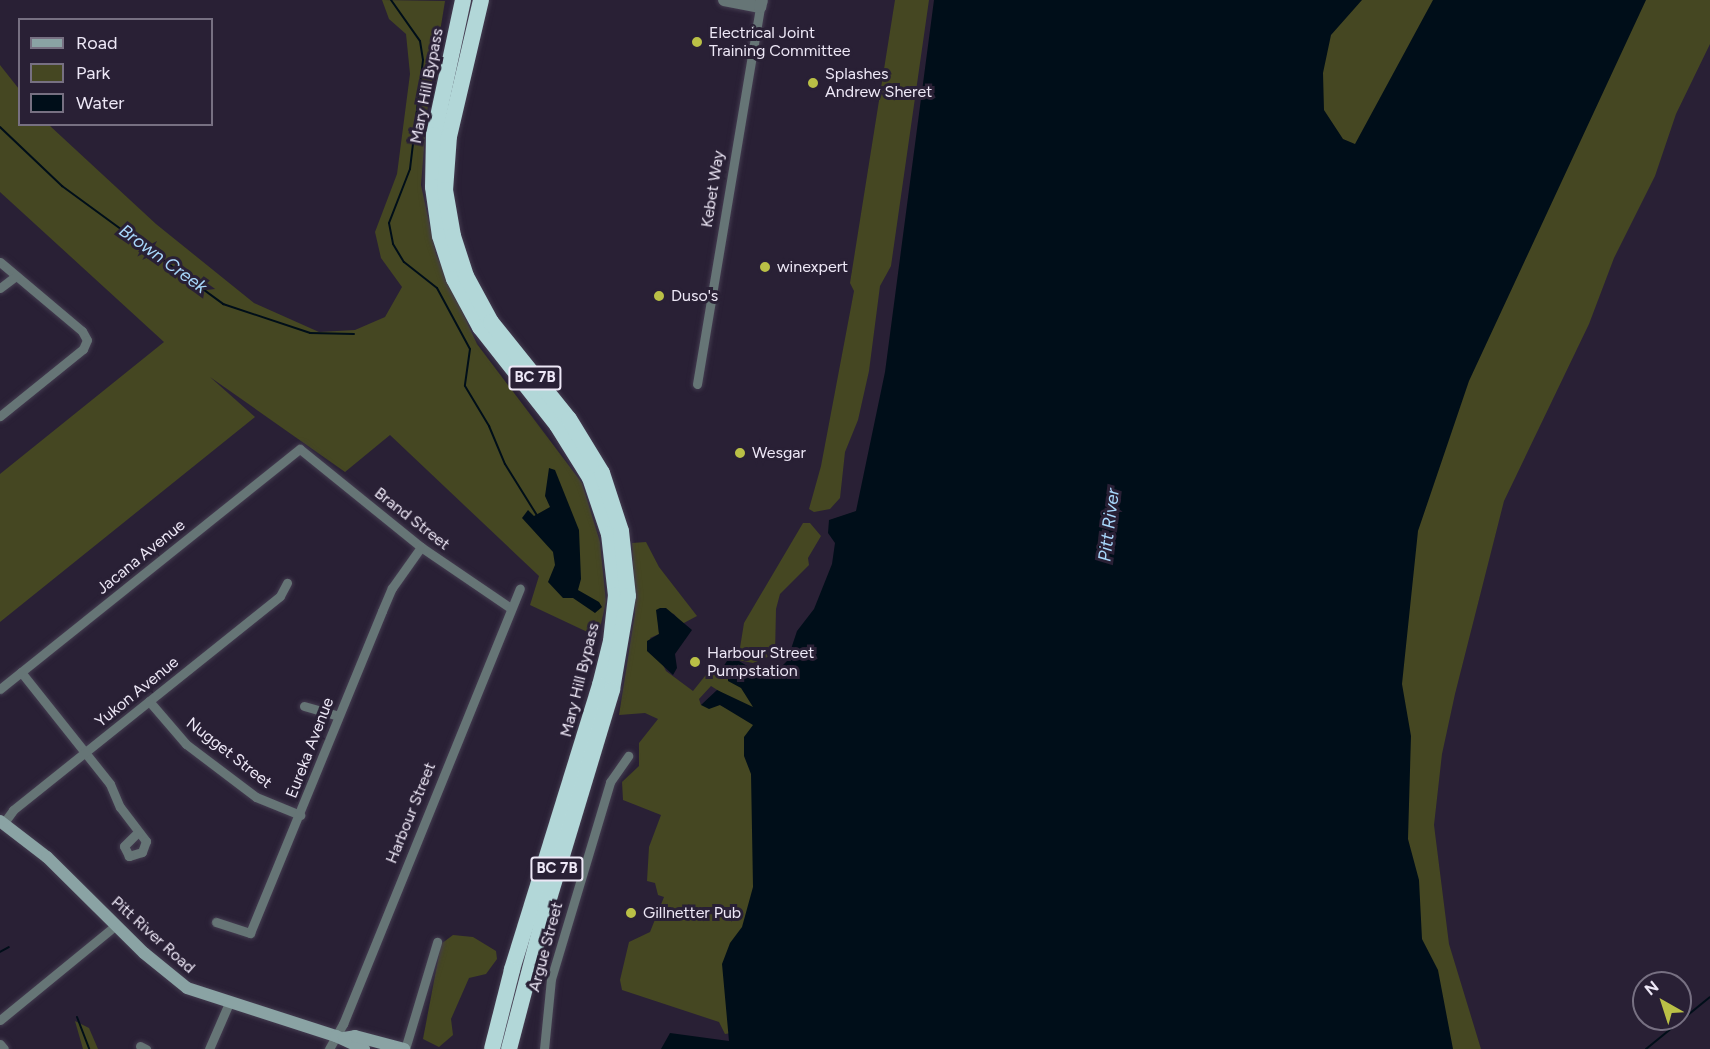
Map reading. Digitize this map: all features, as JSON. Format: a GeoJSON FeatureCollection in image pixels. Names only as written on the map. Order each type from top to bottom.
{"type":"FeatureCollection","features":[{"type":"Feature","properties":{"kind":"highway","name":"Mary Hill Bypass"},"geometry":{"type":"LineString","coordinates":[[463,0],[437,115],[432,162],[440,237],[454,279],[480,327],[557,425],[590,478],[609,534],[616,595],[611,641],[600,685],[490,1044]]}},
{"type":"Feature","properties":{"kind":"highway","name":"Mary Hill Bypass"},"geometry":{"type":"LineString","coordinates":[[481,0],[448,136],[445,190],[453,236],[466,276],[491,322],[569,419],[602,473],[621,531],[628,596],[612,690],[546,908],[508,1049]]}},
{"type":"Feature","properties":{"kind":"main road","name":"Pitt River Road"},"geometry":{"type":"LineString","coordinates":[[1,823],[47,857],[115,926],[187,988],[340,1037],[364,1049]]}},
{"type":"Feature","properties":{"kind":"main road","name":"Pitt River Road"},"geometry":{"type":"LineString","coordinates":[[340,1037],[355,1035],[405,1049]]}},
{"type":"Feature","properties":{"kind":"street"},"geometry":{"type":"LineString","coordinates":[[724,0],[761,3]]}},
{"type":"Feature","properties":{"kind":"street","name":"Kebet Way"},"geometry":{"type":"LineString","coordinates":[[697,384],[761,3]]}},
{"type":"Feature","properties":{"kind":"street"},"geometry":{"type":"LineString","coordinates":[[0,262],[76,325],[87,340],[83,349],[0,416]]}},
{"type":"Feature","properties":{"kind":"street"},"geometry":{"type":"LineString","coordinates":[[0,288],[16,276]]}},
{"type":"Feature","properties":{"kind":"street","name":"Brand Street"},"geometry":{"type":"LineString","coordinates":[[300,449],[422,547],[509,607]]}},
{"type":"Feature","properties":{"kind":"street","name":"Jacana Avenue"},"geometry":{"type":"LineString","coordinates":[[0,689],[300,449]]}},
{"type":"Feature","properties":{"kind":"street","name":"Eureka Avenue"},"geometry":{"type":"LineString","coordinates":[[216,922],[250,933],[392,588],[422,547]]}},
{"type":"Feature","properties":{"kind":"street","name":"Yukon Avenue"},"geometry":{"type":"LineString","coordinates":[[1,823],[13,810],[280,596],[287,583]]}},
{"type":"Feature","properties":{"kind":"street","name":"Harbour Street"},"geometry":{"type":"LineString","coordinates":[[329,1049],[340,1037],[509,607],[520,589]]}},
{"type":"Feature","properties":{"kind":"street"},"geometry":{"type":"LineString","coordinates":[[21,672],[110,784],[118,804],[138,832]]}},
{"type":"Feature","properties":{"kind":"street","name":"Nugget Street"},"geometry":{"type":"LineString","coordinates":[[149,701],[181,739],[248,791],[300,815]]}},
{"type":"Feature","properties":{"kind":"street"},"geometry":{"type":"LineString","coordinates":[[303,706],[338,716]]}},
{"type":"Feature","properties":{"kind":"street","name":"Argue Street"},"geometry":{"type":"LineString","coordinates":[[544,1049],[551,979],[610,782],[628,756]]}},
{"type":"Feature","properties":{"kind":"street"},"geometry":{"type":"LineString","coordinates":[[0,1020],[115,926]]}},
{"type":"Feature","properties":{"kind":"street"},"geometry":{"type":"LineString","coordinates":[[405,1049],[437,942]]}},
{"type":"Feature","properties":{"kind":"street"},"geometry":{"type":"LineString","coordinates":[[209,1049],[229,1003]]}},
{"type":"Feature","properties":{"kind":"street"},"geometry":{"type":"LineString","coordinates":[[0,1044],[4,1049]]}},
{"type":"Feature","properties":{"kind":"green space"},"geometry":{"type":"Polygon","coordinates":[[[382,0],[445,1],[427,112],[421,185],[436,254],[477,344],[582,483],[600,542],[606,602],[598,637],[530,605],[539,576],[390,435],[345,472],[210,377],[255,417],[0,622],[0,474],[164,342],[0,192],[0,65],[18,88],[18,126],[50,126],[156,224],[254,303],[319,332],[355,330],[385,317],[402,287],[381,258],[375,232],[397,174],[410,74],[406,34],[389,19],[382,0]]]}},
{"type":"Feature","properties":{"kind":"green space"},"geometry":{"type":"Polygon","coordinates":[[[895,0],[929,0],[891,266],[880,286],[869,371],[858,420],[845,452],[840,498],[830,509],[814,512],[809,509],[821,466],[854,291],[850,283],[895,0]]]}},
{"type":"Feature","properties":{"kind":"green space"},"geometry":{"type":"Polygon","coordinates":[[[1312,0],[1443,0],[1353,155],[1297,100],[1312,0]]]}},
{"type":"Feature","properties":{"kind":"green space"},"geometry":{"type":"Polygon","coordinates":[[[1632,0],[1710,0],[1710,44],[1676,114],[1655,176],[1614,258],[1589,324],[1504,501],[1455,694],[1442,754],[1434,825],[1449,944],[1481,1049],[1384,1049],[1393,552],[1632,0]]]}},
{"type":"Feature","properties":{"kind":"green space"},"geometry":{"type":"Polygon","coordinates":[[[803,523],[810,523],[821,536],[808,558],[809,565],[780,594],[776,609],[775,654],[753,663],[738,660],[744,623],[803,523]]]}},
{"type":"Feature","properties":{"kind":"green space"},"geometry":{"type":"Polygon","coordinates":[[[646,542],[659,567],[697,616],[682,624],[674,614],[657,610],[659,634],[650,638],[666,671],[693,691],[713,666],[722,671],[723,667],[744,685],[760,717],[711,686],[699,699],[701,705],[720,705],[756,723],[792,724],[731,1033],[725,1034],[719,1022],[622,990],[620,980],[629,942],[650,932],[664,897],[658,895],[655,883],[647,881],[649,847],[661,815],[623,800],[622,782],[639,766],[639,743],[658,719],[645,713],[619,715],[635,613],[632,543],[646,542]]]}},
{"type":"Feature","properties":{"kind":"green space"},"geometry":{"type":"Polygon","coordinates":[[[453,935],[473,937],[496,951],[497,959],[486,974],[469,978],[451,1019],[453,1035],[439,1047],[423,1039],[441,944],[453,935]]]}},
{"type":"Feature","properties":{"kind":"green space"},"geometry":{"type":"Polygon","coordinates":[[[75,1021],[89,1028],[98,1049],[83,1049],[75,1021]]]}},
{"type":"Feature","properties":{"kind":"water","name":"Pitt River"},"geometry":{"type":"Polygon","coordinates":[[[934,0],[1362,0],[1331,35],[1323,73],[1324,110],[1343,139],[1355,144],[1433,0],[1646,0],[1469,381],[1418,531],[1402,684],[1411,736],[1408,839],[1419,880],[1422,939],[1438,970],[1453,1049],[661,1049],[670,1033],[729,1041],[722,964],[730,943],[742,927],[753,887],[751,774],[744,756],[744,737],[753,725],[720,705],[709,709],[701,705],[717,690],[753,707],[741,688],[728,681],[728,670],[723,667],[727,661],[739,661],[762,675],[778,670],[787,661],[797,631],[814,609],[832,564],[835,543],[828,533],[829,520],[856,511],[885,372],[934,0]]]}},
{"type":"Feature","properties":{"kind":"water"},"geometry":{"type":"Polygon","coordinates":[[[549,468],[555,470],[579,530],[581,579],[578,590],[599,602],[602,607],[595,613],[573,598],[563,598],[548,582],[555,565],[553,552],[522,518],[528,510],[534,516],[550,507],[545,496],[549,468]]]}},
{"type":"Feature","properties":{"kind":"water"},"geometry":{"type":"Polygon","coordinates":[[[666,608],[692,630],[675,654],[677,668],[673,675],[647,651],[647,641],[659,634],[656,610],[666,608]]]}},
{"type":"Feature","properties":{"kind":"waterway"},"geometry":{"type":"LineString","coordinates":[[391,0],[420,41],[423,60],[410,169],[389,223],[393,244],[404,262],[437,288],[470,349],[465,386],[489,426],[505,464],[538,517]]}},
{"type":"Feature","properties":{"kind":"waterway","name":"Brown Creek"},"geometry":{"type":"LineString","coordinates":[[0,127],[62,186],[223,304],[310,333],[354,334]]}},
{"type":"Feature","properties":{"kind":"waterway"},"geometry":{"type":"LineString","coordinates":[[0,952],[9,947]]}},
{"type":"Feature","properties":{"kind":"waterway"},"geometry":{"type":"LineString","coordinates":[[1646,1049],[1710,997]]}},
{"type":"Feature","properties":{"kind":"waterway"},"geometry":{"type":"LineString","coordinates":[[77,1017],[89,1049]]}},
{"type":"Feature","properties":{"kind":"place","name":"Electrical Joint Training Committee"},"geometry":{"type":"Point","coordinates":[697,42]}},
{"type":"Feature","properties":{"kind":"place","name":"Splashes Andrew Sheret"},"geometry":{"type":"Point","coordinates":[813,83]}},
{"type":"Feature","properties":{"kind":"place","name":"winexpert"},"geometry":{"type":"Point","coordinates":[765,267]}},
{"type":"Feature","properties":{"kind":"place","name":"Duso's"},"geometry":{"type":"Point","coordinates":[659,296]}},
{"type":"Feature","properties":{"kind":"place","name":"Wesgar"},"geometry":{"type":"Point","coordinates":[740,453]}},
{"type":"Feature","properties":{"kind":"place","name":"Harbour Street Pumpstation"},"geometry":{"type":"Point","coordinates":[695,662]}},
{"type":"Feature","properties":{"kind":"place","name":"Gillnetter Pub"},"geometry":{"type":"Point","coordinates":[631,913]}}]}
